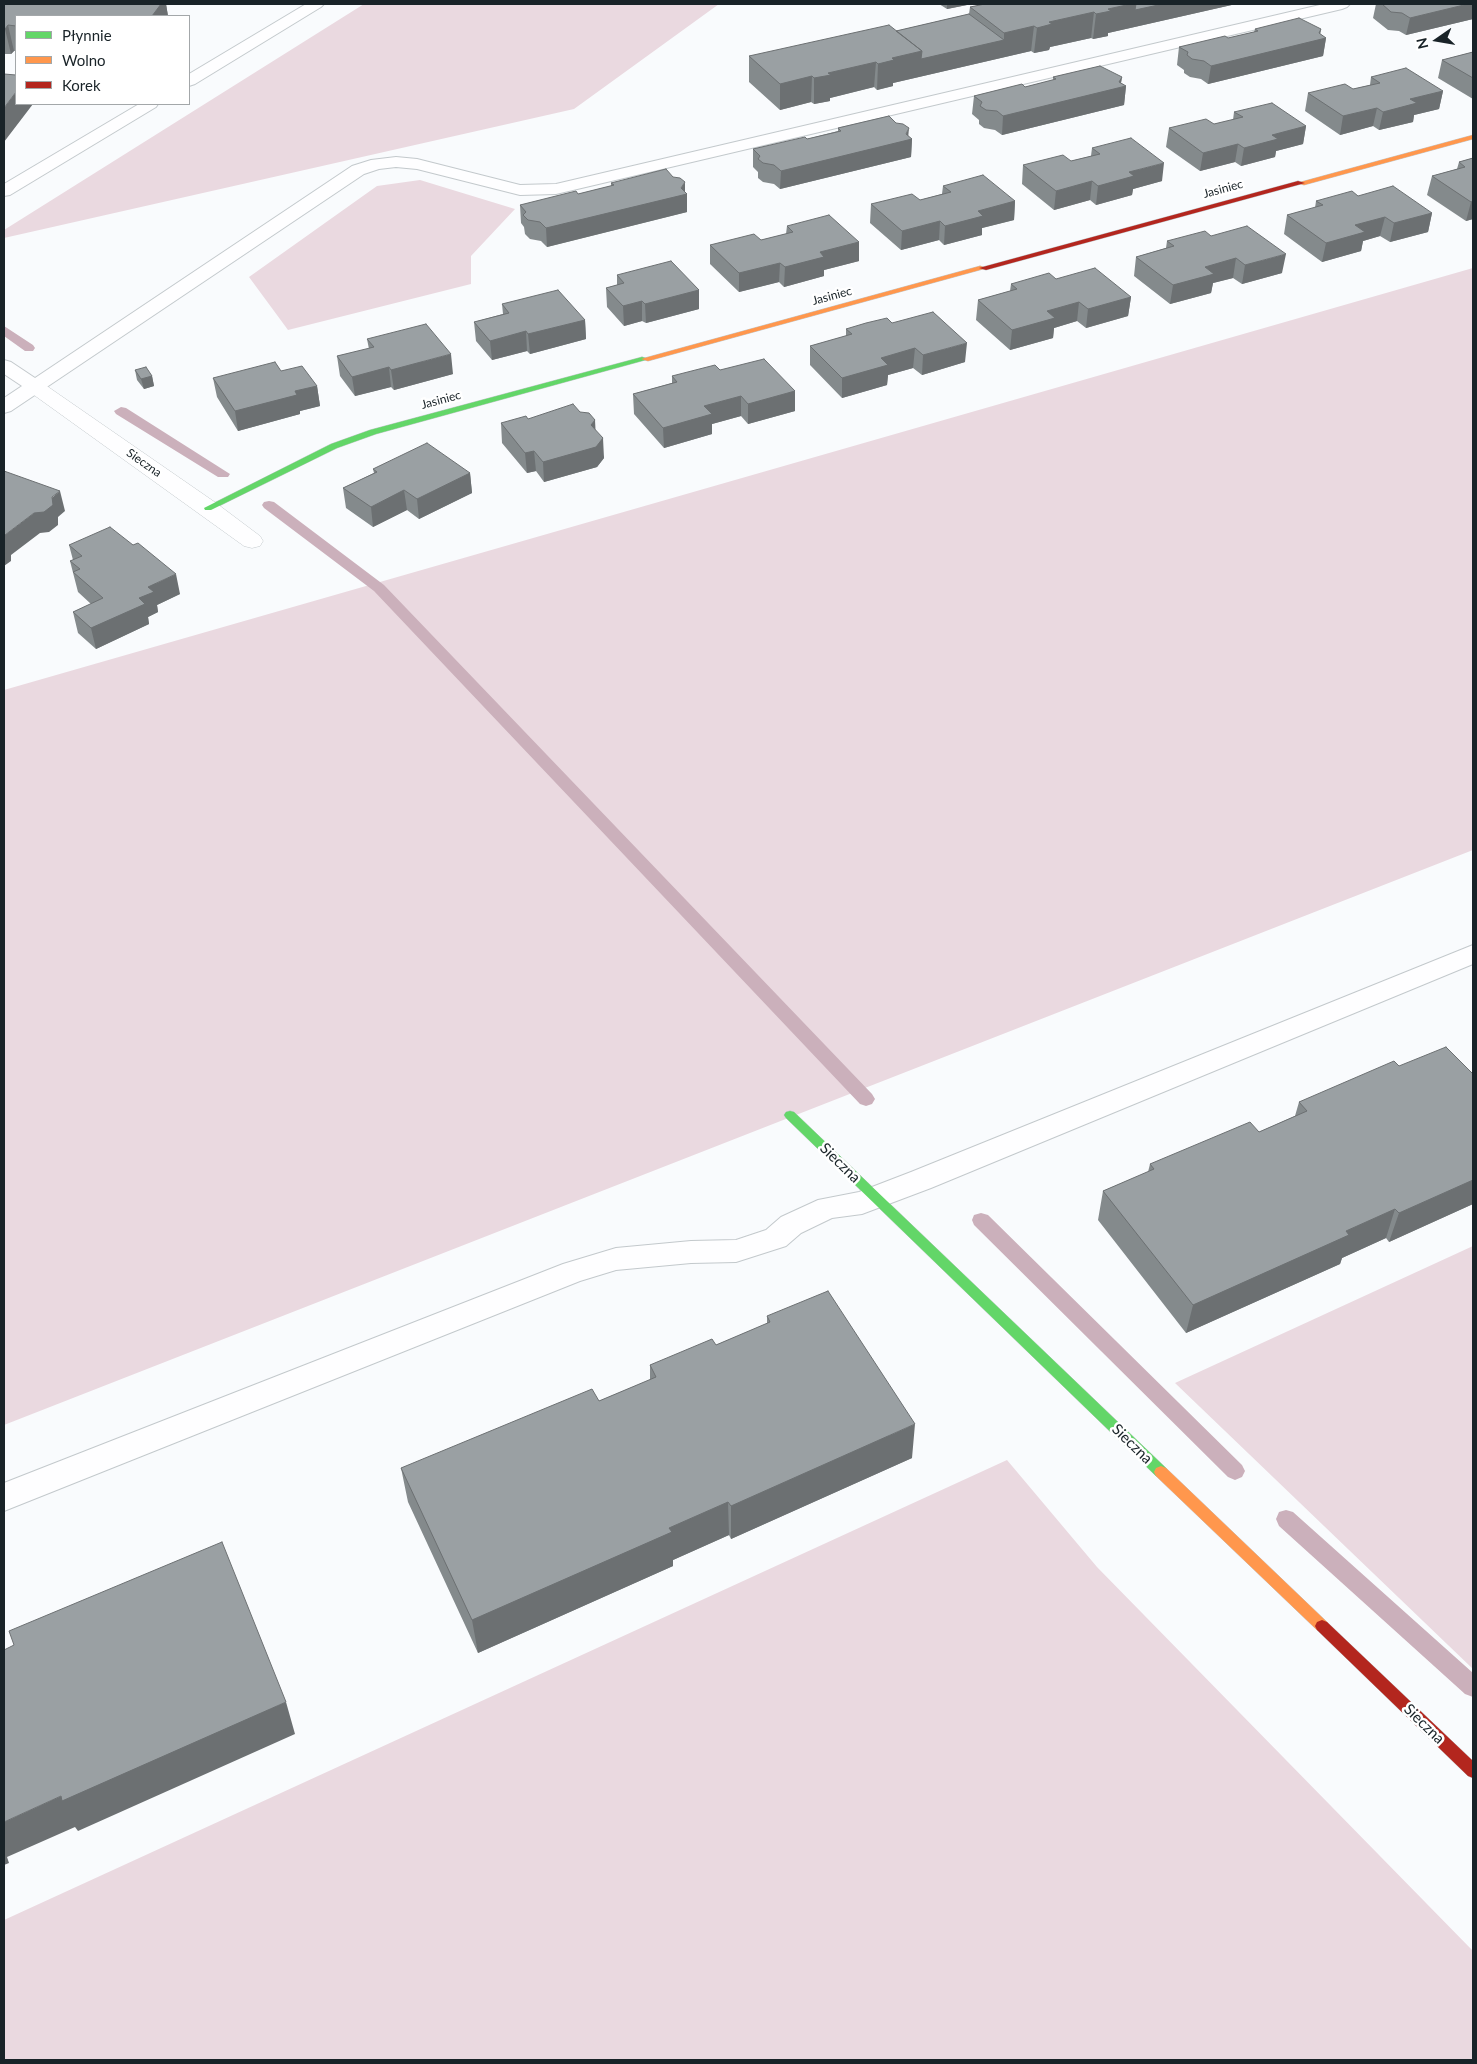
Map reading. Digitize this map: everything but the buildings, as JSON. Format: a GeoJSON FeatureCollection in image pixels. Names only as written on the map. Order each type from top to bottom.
{"type":"FeatureCollection","features":[{"type":"Feature","properties":{"kind":"street","name":"Jasiniec"},"geometry":{"type":"LineString","coordinates":[[208,508],[334,446],[373,432],[1473,137]]}},
{"type":"Feature","properties":{"kind":"street","name":"Sieczna"},"geometry":{"type":"LineString","coordinates":[[34,386],[208,508],[252,542]]}},
{"type":"Feature","properties":{"kind":"street","name":"Sieczna"},"geometry":{"type":"LineString","coordinates":[[790,1115],[1473,1771]]}},
{"type":"Feature","properties":{"kind":"lane"},"geometry":{"type":"LineString","coordinates":[[190,79],[316,4]]}},
{"type":"Feature","properties":{"kind":"lane"},"geometry":{"type":"LineString","coordinates":[[4,407],[358,170],[376,164],[396,162],[417,164],[520,190],[556,188],[1342,4]]}},
{"type":"Feature","properties":{"kind":"lane"},"geometry":{"type":"LineString","coordinates":[[4,191],[148,105]]}},
{"type":"Feature","properties":{"kind":"lane"},"geometry":{"type":"LineString","coordinates":[[4,366],[34,386]]}},
{"type":"Feature","properties":{"kind":"lane"},"geometry":{"type":"LineString","coordinates":[[4,1497],[573,1272],[616,1259],[691,1252],[736,1252],[776,1238],[791,1225],[828,1208],[862,1203],[876,1198],[1473,954]]}},
{"type":"Feature","properties":{"kind":"shaded area"},"geometry":{"type":"Polygon","coordinates":[[[364,4],[719,4],[574,109],[4,238],[4,230],[364,4]]]}},
{"type":"Feature","properties":{"kind":"shaded area"},"geometry":{"type":"Polygon","coordinates":[[[420,180],[515,209],[471,256],[471,284],[288,330],[249,277],[377,186],[420,180]]]}},
{"type":"Feature","properties":{"kind":"shaded area"},"geometry":{"type":"Polygon","coordinates":[[[1473,268],[1473,850],[4,1425],[4,690],[1473,268]]]}},
{"type":"Feature","properties":{"kind":"shaded area"},"geometry":{"type":"Polygon","coordinates":[[[1473,1246],[1473,1669],[1175,1383],[1473,1246]]]}},
{"type":"Feature","properties":{"kind":"shaded area"},"geometry":{"type":"Polygon","coordinates":[[[1007,1460],[1097,1567],[1473,1951],[1473,2060],[4,2060],[4,1920],[1007,1460]]]}},
{"type":"Feature","properties":{"kind":"waterway"},"geometry":{"type":"LineString","coordinates":[[4,330],[29,348]]}},
{"type":"Feature","properties":{"kind":"waterway"},"geometry":{"type":"LineString","coordinates":[[121,411],[223,474]]}},
{"type":"Feature","properties":{"kind":"waterway"},"geometry":{"type":"LineString","coordinates":[[269,505],[379,588],[866,1099]]}},
{"type":"Feature","properties":{"kind":"waterway"},"geometry":{"type":"LineString","coordinates":[[981,1220],[1235,1471]]}},
{"type":"Feature","properties":{"kind":"waterway"},"geometry":{"type":"LineString","coordinates":[[1286,1519],[1473,1687]]}},
{"type":"Feature","properties":{"kind":"traffic: fast"},"geometry":{"type":"LineString","coordinates":[[208,508],[334,446],[373,432],[645,359]]}},
{"type":"Feature","properties":{"kind":"traffic: fast"},"geometry":{"type":"LineString","coordinates":[[790,1115],[1161,1472]]}},
{"type":"Feature","properties":{"kind":"traffic: slow"},"geometry":{"type":"LineString","coordinates":[[1301,183],[1473,137]]}},
{"type":"Feature","properties":{"kind":"traffic: slow"},"geometry":{"type":"LineString","coordinates":[[645,359],[983,268]]}},
{"type":"Feature","properties":{"kind":"traffic: slow"},"geometry":{"type":"LineString","coordinates":[[1161,1472],[1322,1626]]}},
{"type":"Feature","properties":{"kind":"traffic: jam"},"geometry":{"type":"LineString","coordinates":[[983,268],[1301,183]]}},
{"type":"Feature","properties":{"kind":"traffic: jam"},"geometry":{"type":"LineString","coordinates":[[1322,1626],[1473,1771]]}}]}
